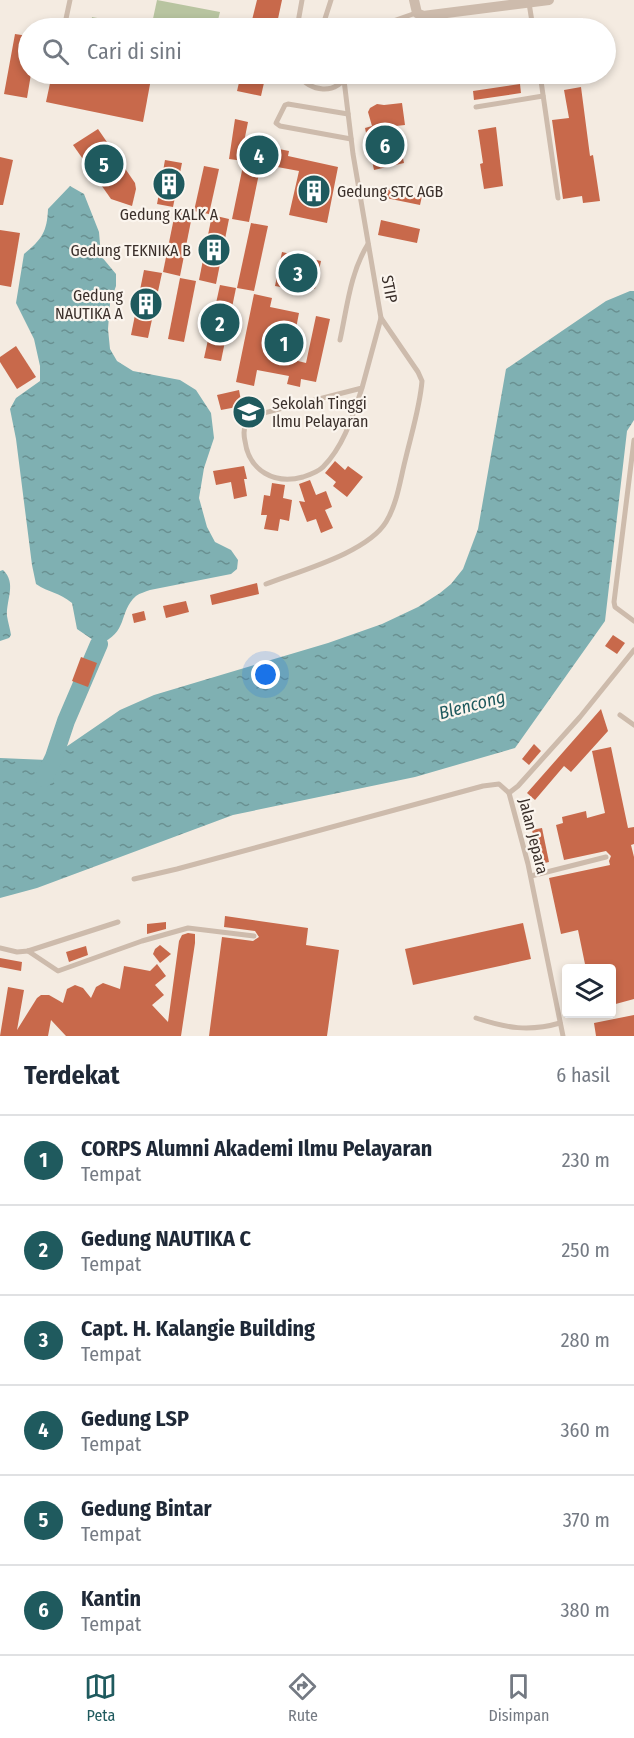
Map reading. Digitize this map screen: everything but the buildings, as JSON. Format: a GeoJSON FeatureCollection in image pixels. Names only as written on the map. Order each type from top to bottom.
{"type":"FeatureCollection","features":[{"type":"Feature","properties":{"kind":"street"},"geometry":{"type":"LineString","coordinates":[[414,0],[417,13],[423,16],[549,0]]}},
{"type":"Feature","properties":{"kind":"lane"},"geometry":{"type":"LineString","coordinates":[[66,18],[70,0]]}},
{"type":"Feature","properties":{"kind":"lane"},"geometry":{"type":"LineString","coordinates":[[299,18],[302,0]]}},
{"type":"Feature","properties":{"kind":"lane"},"geometry":{"type":"LineString","coordinates":[[325,18],[331,0]]}},
{"type":"Feature","properties":{"kind":"lane"},"geometry":{"type":"LineString","coordinates":[[529,3],[531,18]]}},
{"type":"Feature","properties":{"kind":"lane"},"geometry":{"type":"LineString","coordinates":[[402,18],[417,13]]}},
{"type":"Feature","properties":{"kind":"lane"},"geometry":{"type":"LineString","coordinates":[[307,84],[324,90],[339,84]]}},
{"type":"Feature","properties":{"kind":"lane","name":"STIP"},"geometry":{"type":"LineString","coordinates":[[344,84],[351,139],[381,318],[362,388],[345,434],[322,468],[307,476],[292,480],[270,476],[257,468],[250,460],[244,436],[247,420],[252,416],[362,388]]}},
{"type":"Feature","properties":{"kind":"lane"},"geometry":{"type":"LineString","coordinates":[[541,84],[558,198]]}},
{"type":"Feature","properties":{"kind":"lane"},"geometry":{"type":"LineString","coordinates":[[476,107],[543,96]]}},
{"type":"Feature","properties":{"kind":"lane"},"geometry":{"type":"LineString","coordinates":[[348,114],[288,104],[285,105],[276,123],[280,126],[351,139]]}},
{"type":"Feature","properties":{"kind":"lane"},"geometry":{"type":"LineString","coordinates":[[340,340],[354,274],[368,244]]}},
{"type":"Feature","properties":{"kind":"lane"},"geometry":{"type":"LineString","coordinates":[[266,584],[365,544],[385,525],[391,513],[422,381],[381,318]]}},
{"type":"Feature","properties":{"kind":"lane"},"geometry":{"type":"LineString","coordinates":[[634,440],[614,602],[615,608],[634,621]]}},
{"type":"Feature","properties":{"kind":"lane","name":"Jalan Jepara"},"geometry":{"type":"LineString","coordinates":[[563,1036],[531,876],[509,793],[580,717],[634,650]]}},
{"type":"Feature","properties":{"kind":"lane"},"geometry":{"type":"LineString","coordinates":[[620,715],[634,725]]}},
{"type":"Feature","properties":{"kind":"lane"},"geometry":{"type":"LineString","coordinates":[[134,879],[483,786],[499,784],[509,793]]}},
{"type":"Feature","properties":{"kind":"lane"},"geometry":{"type":"LineString","coordinates":[[531,876],[606,857]]}},
{"type":"Feature","properties":{"kind":"lane"},"geometry":{"type":"LineString","coordinates":[[0,948],[17,952],[28,951],[118,922]]}},
{"type":"Feature","properties":{"kind":"lane"},"geometry":{"type":"LineString","coordinates":[[28,951],[58,971],[142,941],[188,928],[254,936]]}},
{"type":"Feature","properties":{"kind":"lane"},"geometry":{"type":"LineString","coordinates":[[476,1018],[516,1028],[540,1028],[560,1023]]}},
{"type":"Feature","properties":{"kind":"green space"},"geometry":{"type":"Polygon","coordinates":[[[157,0],[220,12],[218,18],[153,18],[157,0]]]}},
{"type":"Feature","properties":{"kind":"water"},"geometry":{"type":"Polygon","coordinates":[[[70,186],[84,194],[99,232],[101,256],[116,274],[108,329],[110,349],[117,361],[133,371],[180,380],[196,390],[211,413],[214,438],[204,468],[199,498],[207,527],[215,542],[231,550],[238,560],[237,569],[231,574],[150,590],[138,595],[130,602],[115,634],[99,644],[77,629],[72,603],[36,584],[10,409],[16,398],[40,381],[40,366],[34,339],[16,303],[24,254],[42,234],[48,209],[70,186]]]}},
{"type":"Feature","properties":{"kind":"water","name":"Blencong"},"geometry":{"type":"Polygon","coordinates":[[[634,291],[634,420],[627,431],[605,621],[515,748],[415,777],[233,815],[37,888],[0,898],[0,758],[47,760],[120,710],[154,695],[328,643],[382,624],[418,607],[440,593],[463,569],[478,529],[506,369],[606,301],[634,291]]]}},
{"type":"Feature","properties":{"kind":"water"},"geometry":{"type":"Polygon","coordinates":[[[3,570],[10,586],[7,616],[11,635],[0,641],[0,571],[3,570]]]}},
{"type":"Feature","properties":{"kind":"waterway"},"geometry":{"type":"LineString","coordinates":[[44,778],[99,644]]}},
{"type":"Feature","properties":{"kind":"place","name":"Kantin"},"geometry":{"type":"Point","coordinates":[385,145]}},
{"type":"Feature","properties":{"kind":"place","name":"Gedung LSP"},"geometry":{"type":"Point","coordinates":[259,155]}},
{"type":"Feature","properties":{"kind":"place","name":"Gedung Bintar"},"geometry":{"type":"Point","coordinates":[104,164]}},
{"type":"Feature","properties":{"kind":"place","name":"Gedung KALK A"},"geometry":{"type":"Point","coordinates":[169,184]}},
{"type":"Feature","properties":{"kind":"place","name":"Gedung STC AGB"},"geometry":{"type":"Point","coordinates":[314,191]}},
{"type":"Feature","properties":{"kind":"place","name":"Gedung TEKNIKA B"},"geometry":{"type":"Point","coordinates":[214,250]}},
{"type":"Feature","properties":{"kind":"place","name":"Capt. H. Kalangie Building"},"geometry":{"type":"Point","coordinates":[298,273]}},
{"type":"Feature","properties":{"kind":"place","name":"Gedung NAUTIKA A"},"geometry":{"type":"Point","coordinates":[146,304]}},
{"type":"Feature","properties":{"kind":"place","name":"Gedung NAUTIKA C"},"geometry":{"type":"Point","coordinates":[220,323]}},
{"type":"Feature","properties":{"kind":"place","name":"CORPS Alumni Akademi Ilmu Pelayaran"},"geometry":{"type":"Point","coordinates":[284,343]}},
{"type":"Feature","properties":{"kind":"place","name":"Sekolah Tinggi Ilmu Pelayaran"},"geometry":{"type":"Point","coordinates":[249,412]}}]}
